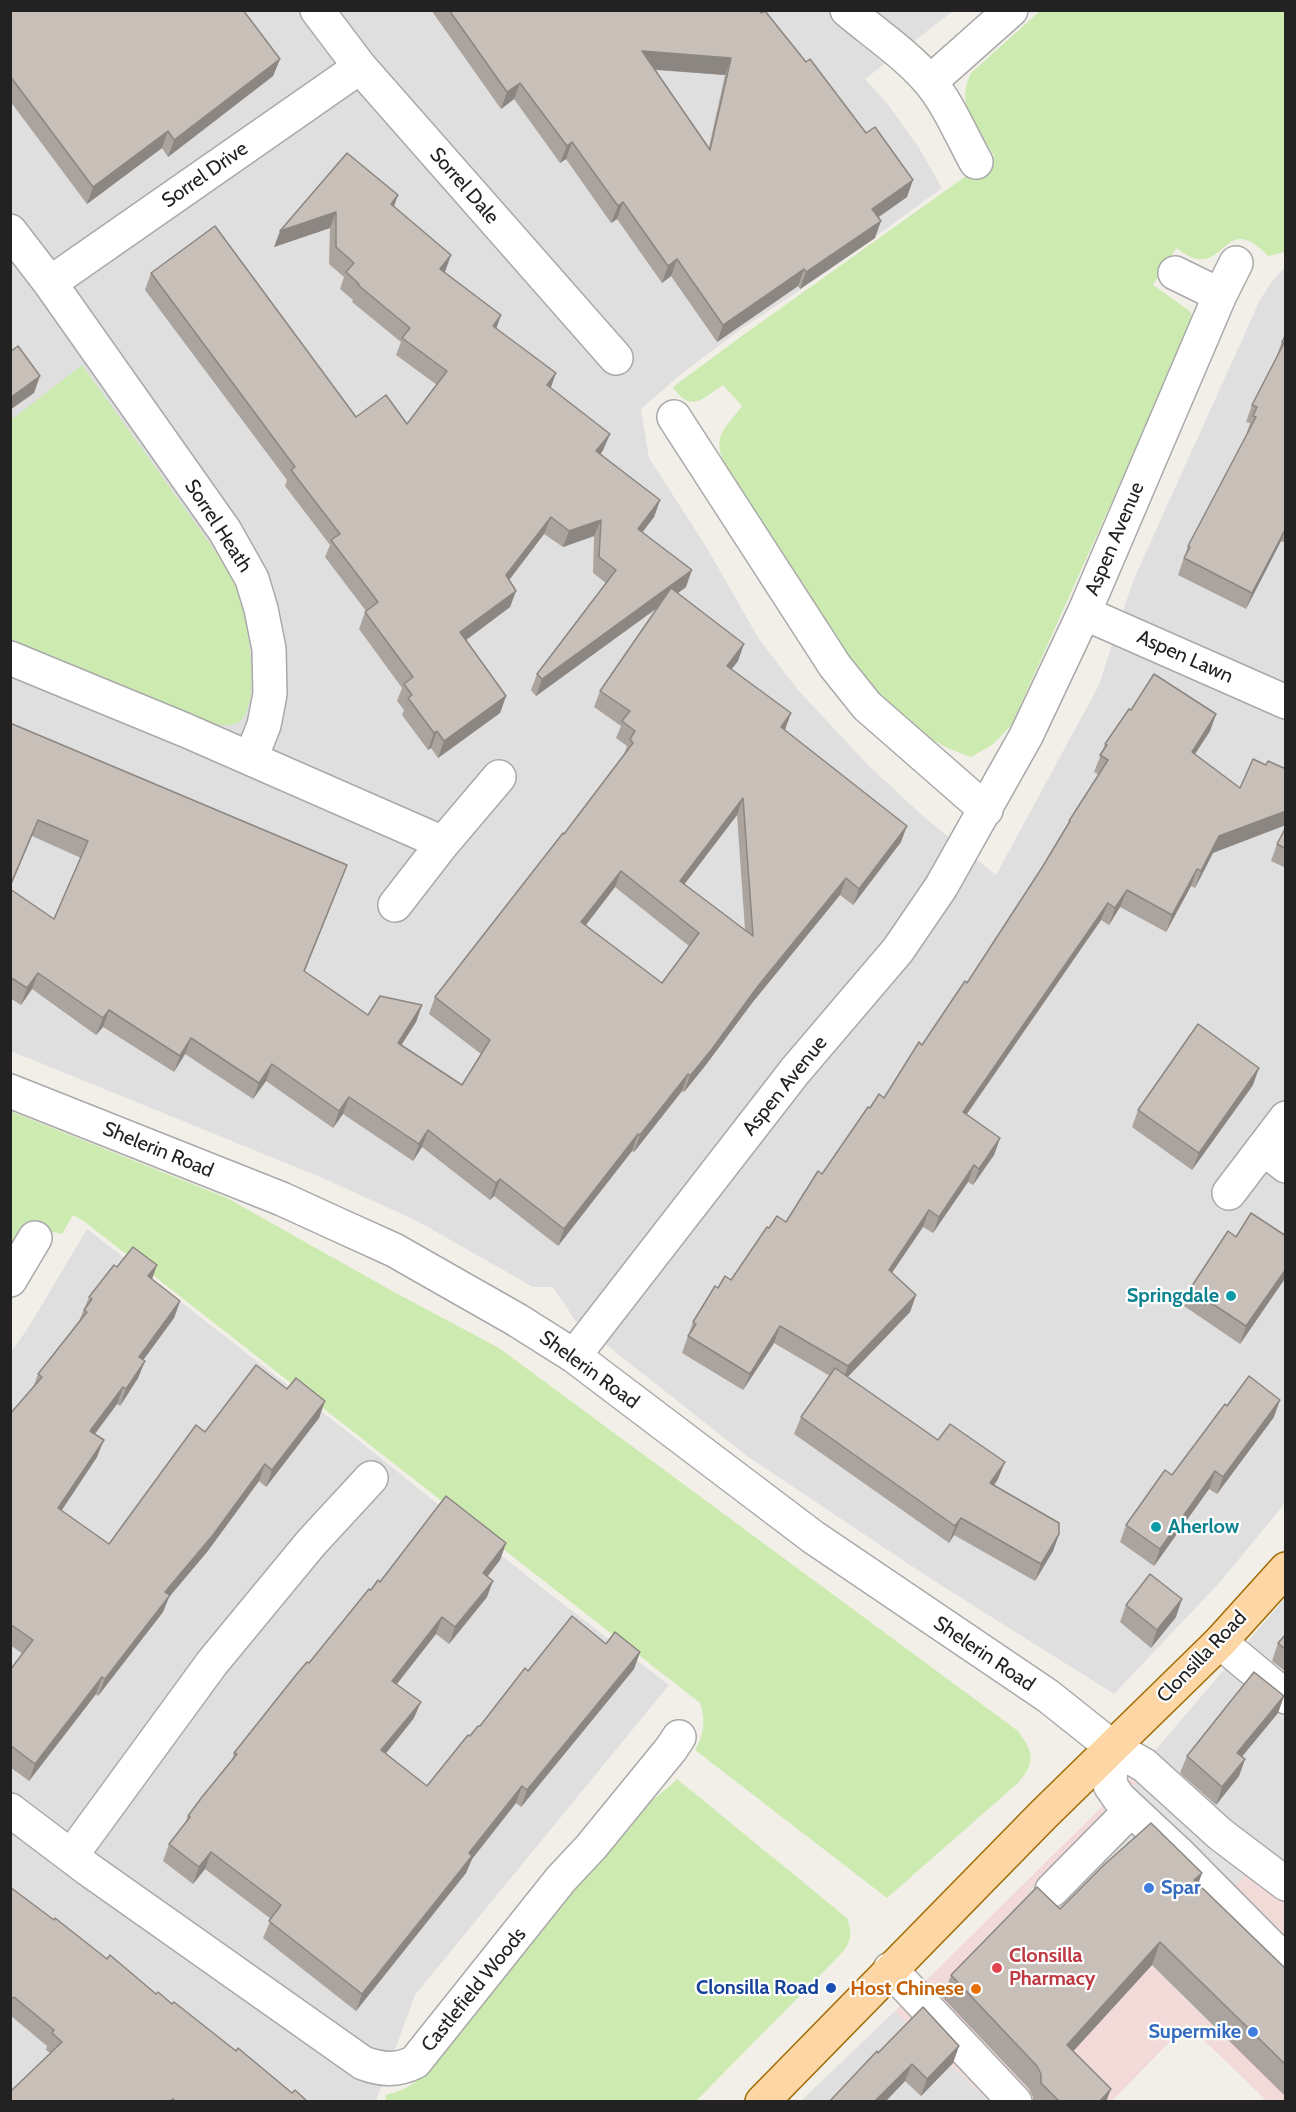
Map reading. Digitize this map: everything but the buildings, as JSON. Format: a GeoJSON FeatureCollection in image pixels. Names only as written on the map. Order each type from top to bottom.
{"type":"FeatureCollection","features":[{"type":"Feature","properties":{"kind":"main road","name":"Clonsilla Road"},"geometry":{"type":"LineString","coordinates":[[762,2102],[1043,1815],[1220,1642],[1286,1569]]}},
{"type":"Feature","properties":{"kind":"street","name":"Sorrel Dale"},"geometry":{"type":"LineString","coordinates":[[317,10],[360,68],[616,358]]}},
{"type":"Feature","properties":{"kind":"street"},"geometry":{"type":"LineString","coordinates":[[847,10],[902,55],[930,82],[954,120],[976,162]]}},
{"type":"Feature","properties":{"kind":"street"},"geometry":{"type":"LineString","coordinates":[[930,82],[1011,10]]}},
{"type":"Feature","properties":{"kind":"street","name":"Sorrel Drive"},"geometry":{"type":"LineString","coordinates":[[50,283],[360,68]]}},
{"type":"Feature","properties":{"kind":"street"},"geometry":{"type":"LineString","coordinates":[[10,231],[50,283]]}},
{"type":"Feature","properties":{"kind":"street","name":"Aspen Avenue"},"geometry":{"type":"LineString","coordinates":[[574,1356],[795,1071],[897,950],[941,887],[1026,736],[1084,613],[1220,295],[1236,263]]}},
{"type":"Feature","properties":{"kind":"street"},"geometry":{"type":"LineString","coordinates":[[1175,273],[1220,295]]}},
{"type":"Feature","properties":{"kind":"street","name":"Sorrel Heath"},"geometry":{"type":"LineString","coordinates":[[50,283],[225,531],[252,579],[269,649],[270,694],[264,725],[251,758]]}},
{"type":"Feature","properties":{"kind":"street"},"geometry":{"type":"LineString","coordinates":[[674,417],[835,666],[867,706],[986,810]]}},
{"type":"Feature","properties":{"kind":"street","name":"Aspen Lawn"},"geometry":{"type":"LineString","coordinates":[[1084,613],[1286,702]]}},
{"type":"Feature","properties":{"kind":"street"},"geometry":{"type":"LineString","coordinates":[[10,658],[251,758],[443,843]]}},
{"type":"Feature","properties":{"kind":"street"},"geometry":{"type":"LineString","coordinates":[[395,905],[443,843],[499,777]]}},
{"type":"Feature","properties":{"kind":"street","name":"Shelerin Road"},"geometry":{"type":"LineString","coordinates":[[10,1091],[282,1200],[381,1244],[517,1320],[574,1356],[813,1537],[1048,1696],[1112,1747],[1144,1766],[1220,1834],[1286,1884]]}},
{"type":"Feature","properties":{"kind":"street"},"geometry":{"type":"LineString","coordinates":[[1229,1193],[1274,1157],[1286,1118]]}},
{"type":"Feature","properties":{"kind":"street"},"geometry":{"type":"LineString","coordinates":[[10,1280],[35,1238]]}},
{"type":"Feature","properties":{"kind":"street"},"geometry":{"type":"LineString","coordinates":[[71,1856],[212,1663],[269,1593],[371,1478]]}},
{"type":"Feature","properties":{"kind":"street"},"geometry":{"type":"LineString","coordinates":[[1220,1642],[1286,1697]]}},
{"type":"Feature","properties":{"kind":"street","name":"Castlefield Woods"},"geometry":{"type":"LineString","coordinates":[[10,1810],[71,1856],[363,2063],[377,2068],[403,2068],[416,2062],[561,1879],[642,1785],[679,1737]]}},
{"type":"Feature","properties":{"kind":"street"},"geometry":{"type":"LineString","coordinates":[[1112,1747],[1110,1785],[1119,1798],[1180,1855],[1286,1962]]}},
{"type":"Feature","properties":{"kind":"street"},"geometry":{"type":"LineString","coordinates":[[1052,1890],[1131,1810]]}},
{"type":"Feature","properties":{"kind":"street"},"geometry":{"type":"LineString","coordinates":[[890,1969],[1015,2102]]}},
{"type":"Feature","properties":{"kind":"shaded area"},"geometry":{"type":"Polygon","coordinates":[[[10,11],[953,11],[865,79],[889,106],[919,148],[942,188],[830,270],[741,329],[681,374],[641,409],[649,458],[707,548],[759,639],[798,690],[868,765],[925,818],[996,875],[1099,685],[1133,581],[1260,300],[1285,267],[1285,1503],[1221,1581],[1114,1694],[925,1575],[747,1456],[575,1320],[553,1287],[533,1287],[417,1221],[325,1179],[11,1051],[10,11]]]}},
{"type":"Feature","properties":{"kind":"shaded area"},"geometry":{"type":"Polygon","coordinates":[[[87,1229],[353,1436],[541,1587],[669,1685],[415,1995],[376,2101],[11,2102],[11,1352],[28,1328],[87,1229]]]}},
{"type":"Feature","properties":{"kind":"shaded area"},"geometry":{"type":"Polygon","coordinates":[[[1285,1598],[1285,1898],[1135,1774],[1285,1598]]]}},
{"type":"Feature","properties":{"kind":"shaded area"},"geometry":{"type":"Polygon","coordinates":[[[1135,1774],[1285,1898],[1285,2101],[1267,2101],[1187,2024],[1112,2101],[989,2101],[895,2011],[1135,1774]]]}},
{"type":"Feature","properties":{"kind":"shaded area"},"geometry":{"type":"Polygon","coordinates":[[[1139,1781],[1250,1870],[1216,1906],[1052,1933],[1029,1910],[1029,1891],[1119,1798],[1139,1781]]]}},
{"type":"Feature","properties":{"kind":"shaded area"},"geometry":{"type":"Polygon","coordinates":[[[895,2011],[989,2101],[800,2102],[895,2011]]]}},
{"type":"Feature","properties":{"kind":"green space"},"geometry":{"type":"Polygon","coordinates":[[[1040,11],[1285,11],[1285,252],[1268,256],[1254,244],[1243,239],[1235,240],[1213,256],[1204,259],[1193,258],[1176,248],[1153,285],[1187,309],[1193,321],[1011,726],[992,745],[971,757],[947,748],[921,733],[898,713],[853,665],[727,470],[719,441],[724,429],[742,406],[723,385],[703,398],[691,402],[679,395],[673,387],[994,156],[970,117],[965,97],[966,85],[971,73],[1040,11]]]}},
{"type":"Feature","properties":{"kind":"green space"},"geometry":{"type":"Polygon","coordinates":[[[82,365],[218,555],[235,586],[246,623],[252,681],[246,713],[236,724],[211,724],[11,642],[11,420],[82,365]]]}},
{"type":"Feature","properties":{"kind":"green space"},"geometry":{"type":"Polygon","coordinates":[[[10,1111],[227,1198],[499,1348],[1018,1731],[1031,1757],[1024,1776],[887,1898],[695,1750],[703,1727],[700,1703],[85,1222],[73,1215],[62,1234],[30,1227],[11,1252],[10,1111]]]}},
{"type":"Feature","properties":{"kind":"green space"},"geometry":{"type":"Polygon","coordinates":[[[677,1779],[847,1918],[850,1938],[841,1954],[696,2101],[387,2102],[385,2095],[405,2088],[422,2076],[630,1818],[677,1779]]]}},
{"type":"Feature","properties":{"kind":"place","name":"Springdale"},"geometry":{"type":"Point","coordinates":[1231,1296]}},
{"type":"Feature","properties":{"kind":"place","name":"Aherlow"},"geometry":{"type":"Point","coordinates":[1156,1527]}},
{"type":"Feature","properties":{"kind":"place","name":"Spar"},"geometry":{"type":"Point","coordinates":[1149,1888]}},
{"type":"Feature","properties":{"kind":"place","name":"Clonsilla Pharmacy"},"geometry":{"type":"Point","coordinates":[997,1968]}},
{"type":"Feature","properties":{"kind":"place","name":"Clonsilla Road"},"geometry":{"type":"Point","coordinates":[831,1988]}},
{"type":"Feature","properties":{"kind":"place","name":"Host Chinese"},"geometry":{"type":"Point","coordinates":[976,1989]}},
{"type":"Feature","properties":{"kind":"place","name":"Supermike"},"geometry":{"type":"Point","coordinates":[1253,2032]}}]}
